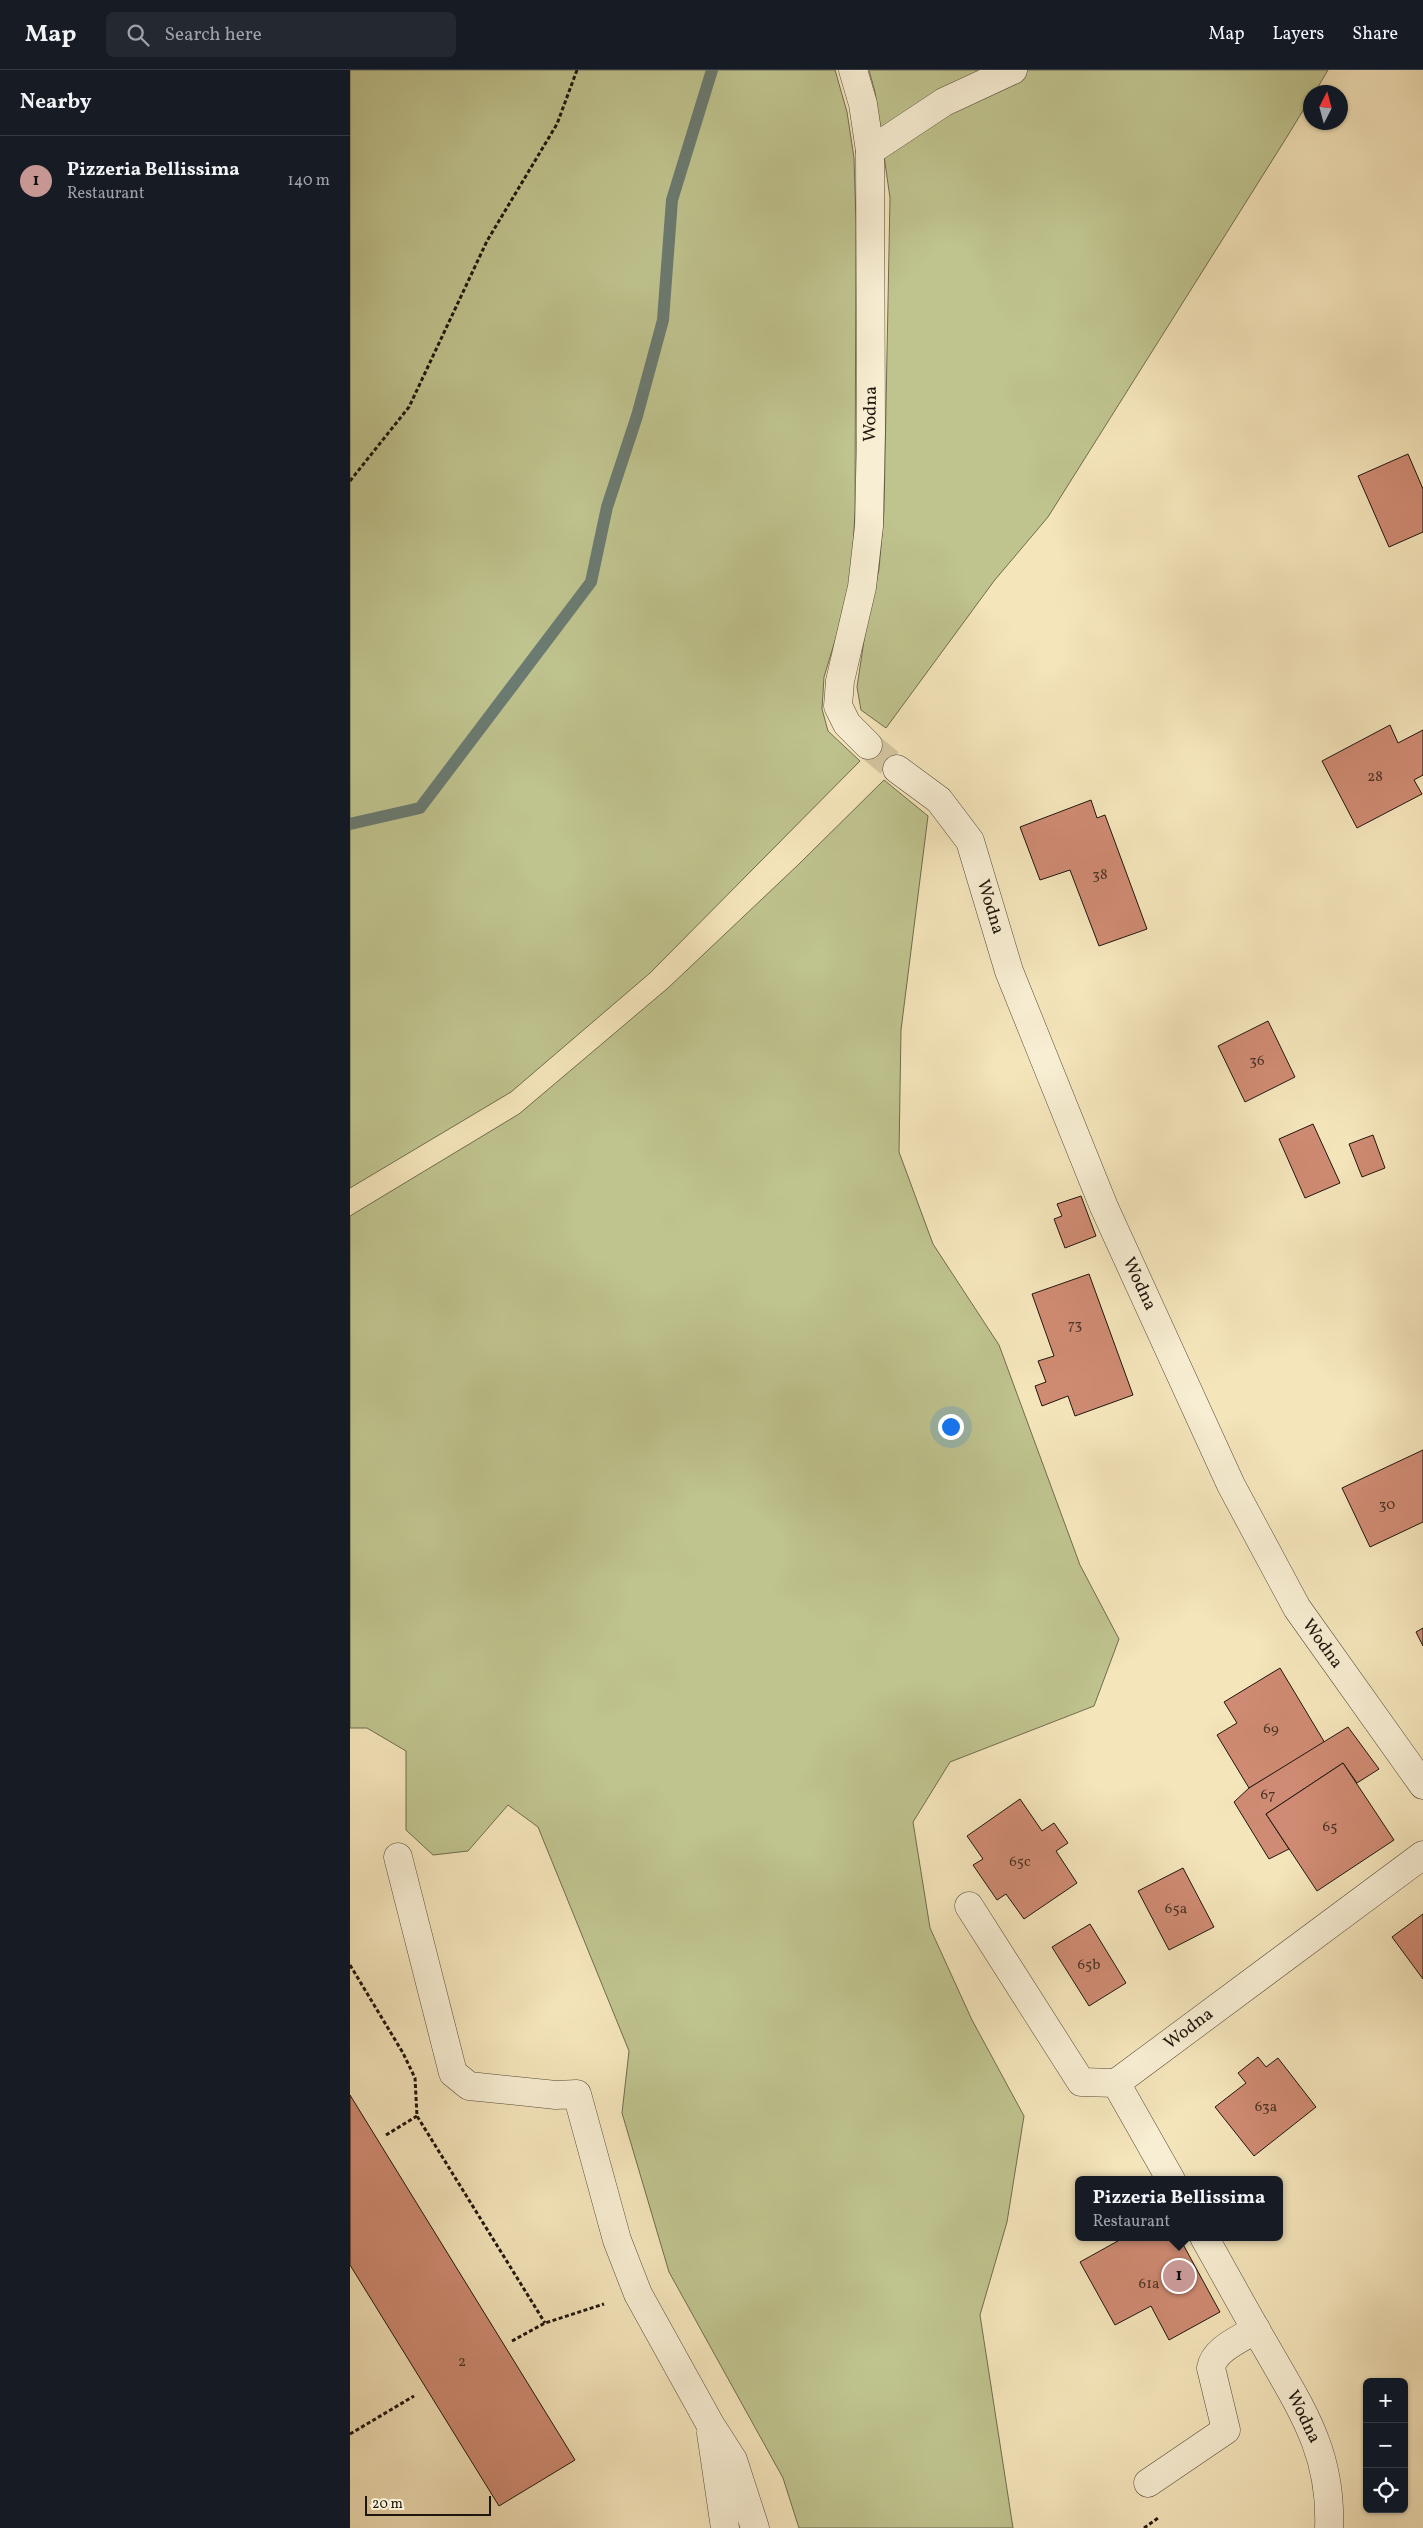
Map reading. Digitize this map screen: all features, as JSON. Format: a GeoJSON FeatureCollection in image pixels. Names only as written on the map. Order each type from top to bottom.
{"type":"FeatureCollection","features":[{"type":"Feature","properties":{"kind":"street","name":"Wodna"},"geometry":{"type":"LineString","coordinates":[[853,70],[863,104],[870,151],[871,402],[868,526],[862,587],[840,681],[838,706],[847,724],[868,745]]}},
{"type":"Feature","properties":{"kind":"street"},"geometry":{"type":"LineString","coordinates":[[870,151],[944,102],[1014,70]]}},
{"type":"Feature","properties":{"kind":"street","name":"Wodna"},"geometry":{"type":"LineString","coordinates":[[897,768],[938,800],[970,841],[1008,971],[1104,1207],[1231,1485],[1297,1608],[1423,1785]]}},
{"type":"Feature","properties":{"kind":"street","name":"Wodna"},"geometry":{"type":"LineString","coordinates":[[1116,2083],[1423,1855]]}},
{"type":"Feature","properties":{"kind":"street"},"geometry":{"type":"LineString","coordinates":[[398,1857],[453,2073],[469,2086],[556,2095],[577,2094],[617,2240],[638,2294],[710,2424],[733,2460],[756,2528]]}},
{"type":"Feature","properties":{"kind":"street"},"geometry":{"type":"LineString","coordinates":[[969,1906],[1081,2082],[1116,2083],[1169,2176]]}},
{"type":"Feature","properties":{"kind":"street","name":"Wodna"},"geometry":{"type":"LineString","coordinates":[[1206,2241],[1305,2415],[1321,2455],[1330,2498],[1329,2528]]}},
{"type":"Feature","properties":{"kind":"street"},"geometry":{"type":"LineString","coordinates":[[1148,2483],[1226,2430],[1211,2368],[1212,2360],[1219,2353],[1256,2329]]}},
{"type":"Feature","properties":{"kind":"street"},"geometry":{"type":"LineString","coordinates":[[710,2424],[725,2528]]}},
{"type":"Feature","properties":{"kind":"path"},"geometry":{"type":"LineString","coordinates":[[350,481],[409,407],[487,241],[557,124],[577,70]]}},
{"type":"Feature","properties":{"kind":"path"},"geometry":{"type":"LineString","coordinates":[[350,1965],[403,2053],[415,2078],[417,2116],[545,2323]]}},
{"type":"Feature","properties":{"kind":"path"},"geometry":{"type":"LineString","coordinates":[[386,2135],[417,2116]]}},
{"type":"Feature","properties":{"kind":"path"},"geometry":{"type":"LineString","coordinates":[[512,2341],[545,2323],[638,2294]]}},
{"type":"Feature","properties":{"kind":"path"},"geometry":{"type":"LineString","coordinates":[[350,2434],[414,2396]]}},
{"type":"Feature","properties":{"kind":"green space"},"geometry":{"type":"Polygon","coordinates":[[[350,70],[835,70],[847,112],[854,158],[856,222],[855,511],[851,588],[824,677],[822,709],[828,731],[860,761],[650,973],[511,1092],[350,1188],[350,70]]]}},
{"type":"Feature","properties":{"kind":"green space"},"geometry":{"type":"Polygon","coordinates":[[[869,70],[1328,70],[1319,85],[1303,85],[1303,110],[1048,517],[994,581],[886,728],[861,710],[857,687],[865,634],[879,569],[884,511],[890,198],[875,92],[869,70]]]}},
{"type":"Feature","properties":{"kind":"green space"},"geometry":{"type":"Polygon","coordinates":[[[884,780],[928,816],[901,1030],[899,1152],[933,1244],[999,1345],[1080,1565],[1119,1639],[1094,1706],[950,1762],[913,1822],[930,1928],[972,2020],[1024,2116],[1007,2222],[980,2315],[1013,2528],[799,2528],[783,2478],[669,2272],[622,2113],[629,2051],[538,1827],[508,1805],[468,1851],[433,1855],[406,1830],[406,1751],[367,1728],[350,1728],[350,1216],[519,1114],[668,988],[799,864],[884,780]]]}},
{"type":"Feature","properties":{"kind":"building"},"geometry":{"type":"Polygon","coordinates":[[[1408,454],[1423,489],[1423,532],[1389,547],[1358,476],[1408,454]]]}},
{"type":"Feature","properties":{"kind":"building"},"geometry":{"type":"Polygon","coordinates":[[[1390,725],[1398,743],[1423,730],[1423,775],[1414,780],[1422,794],[1357,828],[1322,761],[1390,725]]]}},
{"type":"Feature","properties":{"kind":"building"},"geometry":{"type":"Polygon","coordinates":[[[1091,800],[1097,818],[1105,815],[1147,929],[1099,946],[1070,870],[1040,880],[1020,827],[1091,800]]]}},
{"type":"Feature","properties":{"kind":"building"},"geometry":{"type":"Polygon","coordinates":[[[1268,1021],[1295,1077],[1245,1102],[1218,1046],[1268,1021]]]}},
{"type":"Feature","properties":{"kind":"building"},"geometry":{"type":"Polygon","coordinates":[[[1313,1124],[1340,1183],[1305,1198],[1279,1139],[1313,1124]]]}},
{"type":"Feature","properties":{"kind":"building"},"geometry":{"type":"Polygon","coordinates":[[[1373,1135],[1385,1168],[1362,1177],[1349,1144],[1373,1135]]]}},
{"type":"Feature","properties":{"kind":"building"},"geometry":{"type":"Polygon","coordinates":[[[1081,1196],[1096,1236],[1065,1248],[1054,1219],[1062,1216],[1057,1204],[1081,1196]]]}},
{"type":"Feature","properties":{"kind":"building"},"geometry":{"type":"Polygon","coordinates":[[[1089,1274],[1133,1395],[1075,1416],[1068,1396],[1042,1406],[1035,1386],[1046,1382],[1038,1361],[1054,1356],[1032,1294],[1089,1274]]]}},
{"type":"Feature","properties":{"kind":"building"},"geometry":{"type":"Polygon","coordinates":[[[1423,1450],[1423,1522],[1370,1547],[1342,1488],[1423,1450]]]}},
{"type":"Feature","properties":{"kind":"building"},"geometry":{"type":"Polygon","coordinates":[[[1423,1628],[1423,1646],[1416,1632],[1423,1628]]]}},
{"type":"Feature","properties":{"kind":"building"},"geometry":{"type":"Polygon","coordinates":[[[1280,1668],[1325,1743],[1249,1788],[1217,1735],[1237,1723],[1224,1702],[1280,1668]]]}},
{"type":"Feature","properties":{"kind":"building"},"geometry":{"type":"Polygon","coordinates":[[[1348,1727],[1379,1769],[1357,1783],[1343,1763],[1266,1814],[1289,1849],[1269,1859],[1234,1802],[1249,1788],[1348,1727]]]}},
{"type":"Feature","properties":{"kind":"building"},"geometry":{"type":"Polygon","coordinates":[[[1343,1763],[1394,1840],[1317,1891],[1266,1814],[1343,1763]]]}},
{"type":"Feature","properties":{"kind":"building"},"geometry":{"type":"Polygon","coordinates":[[[1020,1799],[1042,1831],[1054,1823],[1068,1843],[1056,1851],[1077,1883],[1024,1919],[1006,1894],[997,1900],[973,1865],[983,1859],[967,1836],[1020,1799]]]}},
{"type":"Feature","properties":{"kind":"building"},"geometry":{"type":"Polygon","coordinates":[[[1183,1868],[1214,1927],[1169,1950],[1138,1891],[1183,1868]]]}},
{"type":"Feature","properties":{"kind":"building"},"geometry":{"type":"Polygon","coordinates":[[[1423,1914],[1423,1979],[1392,1937],[1423,1914]]]}},
{"type":"Feature","properties":{"kind":"building"},"geometry":{"type":"Polygon","coordinates":[[[1090,1924],[1126,1983],[1089,2006],[1052,1947],[1090,1924]]]}},
{"type":"Feature","properties":{"kind":"building"},"geometry":{"type":"Polygon","coordinates":[[[1258,2057],[1266,2067],[1278,2058],[1316,2107],[1254,2156],[1215,2107],[1246,2083],[1238,2073],[1258,2057]]]}},
{"type":"Feature","properties":{"kind":"building"},"geometry":{"type":"Polygon","coordinates":[[[350,2095],[575,2460],[499,2506],[350,2265],[350,2095]]]}},
{"type":"Feature","properties":{"kind":"building"},"geometry":{"type":"Polygon","coordinates":[[[1118,2241],[1181,2241],[1220,2312],[1169,2340],[1151,2306],[1115,2325],[1080,2262],[1118,2241]]]}},
{"type":"Feature","properties":{"kind":"waterway"},"geometry":{"type":"LineString","coordinates":[[350,824],[420,808],[591,582],[607,507],[637,416],[663,320],[672,200],[712,70]]}},
{"type":"Feature","properties":{"kind":"tunnel"},"geometry":{"type":"LineString","coordinates":[[868,745],[897,769]]}},
{"type":"Feature","properties":{"kind":"place","name":"Pizzeria Bellissima"},"geometry":{"type":"Point","coordinates":[1179,2276]}}]}
